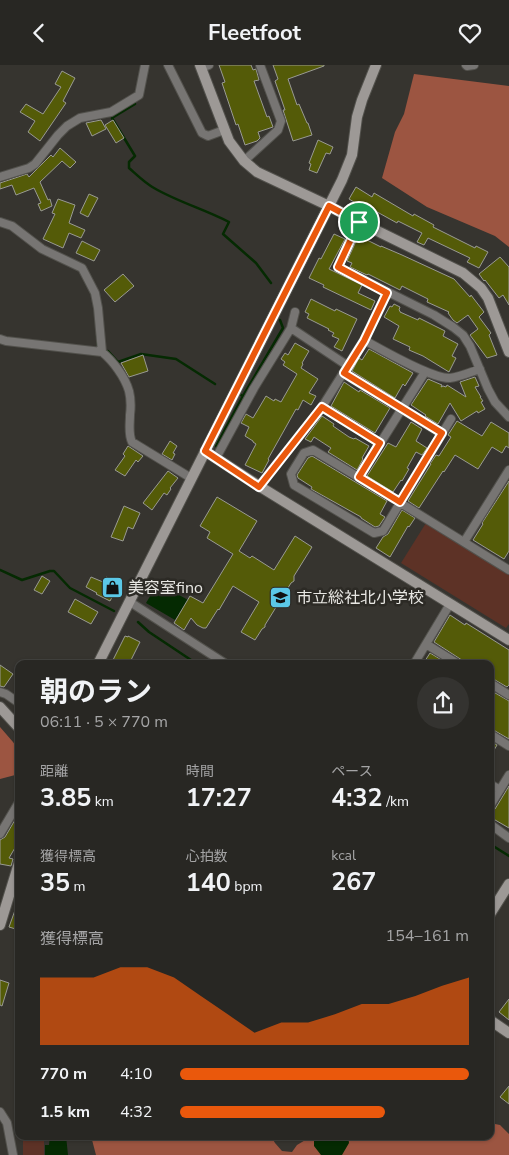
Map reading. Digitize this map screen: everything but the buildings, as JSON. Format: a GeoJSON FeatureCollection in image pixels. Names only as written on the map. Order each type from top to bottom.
{"type":"FeatureCollection","features":[{"type":"Feature","properties":{"kind":"street"},"geometry":{"type":"LineString","coordinates":[[0,177],[29,168],[35,164],[58,135],[80,118],[111,112],[139,95],[146,65]]}},
{"type":"Feature","properties":{"kind":"street"},"geometry":{"type":"LineString","coordinates":[[168,65],[202,133],[208,136],[224,130]]}},
{"type":"Feature","properties":{"kind":"street"},"geometry":{"type":"LineString","coordinates":[[244,161],[278,130],[280,121],[260,65]]}},
{"type":"Feature","properties":{"kind":"street"},"geometry":{"type":"LineString","coordinates":[[216,459],[254,388],[264,358],[342,180],[352,155],[357,117],[362,100],[376,65]]}},
{"type":"Feature","properties":{"kind":"street"},"geometry":{"type":"LineString","coordinates":[[466,65],[474,65]]}},
{"type":"Feature","properties":{"kind":"street"},"geometry":{"type":"LineString","coordinates":[[203,66],[224,130],[244,161],[257,172],[454,267],[470,277],[488,298],[509,351]]}},
{"type":"Feature","properties":{"kind":"street"},"geometry":{"type":"LineString","coordinates":[[359,222],[338,267],[434,315],[453,327],[470,346],[495,402],[509,417]]}},
{"type":"Feature","properties":{"kind":"street"},"geometry":{"type":"LineString","coordinates":[[0,223],[12,227],[42,249],[82,268],[97,301],[102,352]]}},
{"type":"Feature","properties":{"kind":"street"},"geometry":{"type":"LineString","coordinates":[[259,487],[322,407],[364,341],[387,293]]}},
{"type":"Feature","properties":{"kind":"street"},"geometry":{"type":"LineString","coordinates":[[100,660],[205,451],[264,358],[291,328],[295,312]]}},
{"type":"Feature","properties":{"kind":"street"},"geometry":{"type":"LineString","coordinates":[[291,328],[402,409],[442,433]]}},
{"type":"Feature","properties":{"kind":"street"},"geometry":{"type":"LineString","coordinates":[[0,339],[102,352],[121,375],[129,391],[131,400],[130,439],[132,442],[191,478]]}},
{"type":"Feature","properties":{"kind":"street"},"geometry":{"type":"LineString","coordinates":[[364,341],[441,378],[451,378],[480,369]]}},
{"type":"Feature","properties":{"kind":"street"},"geometry":{"type":"LineString","coordinates":[[359,477],[425,371]]}},
{"type":"Feature","properties":{"kind":"street"},"geometry":{"type":"LineString","coordinates":[[322,407],[380,443]]}},
{"type":"Feature","properties":{"kind":"street"},"geometry":{"type":"LineString","coordinates":[[451,419],[400,502],[383,531],[374,533],[294,485],[291,474],[304,453],[313,450],[400,502],[509,570]]}},
{"type":"Feature","properties":{"kind":"street"},"geometry":{"type":"LineString","coordinates":[[205,451],[259,487],[509,641]]}},
{"type":"Feature","properties":{"kind":"street"},"geometry":{"type":"LineString","coordinates":[[464,542],[509,470]]}},
{"type":"Feature","properties":{"kind":"street"},"geometry":{"type":"LineString","coordinates":[[130,602],[220,660]]}},
{"type":"Feature","properties":{"kind":"street"},"geometry":{"type":"LineString","coordinates":[[416,660],[450,604]]}},
{"type":"Feature","properties":{"kind":"street"},"geometry":{"type":"LineString","coordinates":[[426,644],[452,660]]}},
{"type":"Feature","properties":{"kind":"street"},"geometry":{"type":"LineString","coordinates":[[494,686],[509,695]]}},
{"type":"Feature","properties":{"kind":"street"},"geometry":{"type":"LineString","coordinates":[[0,692],[6,693],[15,700]]}},
{"type":"Feature","properties":{"kind":"street"},"geometry":{"type":"LineString","coordinates":[[0,707],[15,724]]}},
{"type":"Feature","properties":{"kind":"street"},"geometry":{"type":"LineString","coordinates":[[494,737],[509,746]]}},
{"type":"Feature","properties":{"kind":"street"},"geometry":{"type":"LineString","coordinates":[[494,800],[509,775]]}},
{"type":"Feature","properties":{"kind":"street"},"geometry":{"type":"LineString","coordinates":[[494,786],[500,790]]}},
{"type":"Feature","properties":{"kind":"street"},"geometry":{"type":"LineString","coordinates":[[0,834],[15,809]]}},
{"type":"Feature","properties":{"kind":"street"},"geometry":{"type":"LineString","coordinates":[[494,827],[509,837]]}},
{"type":"Feature","properties":{"kind":"street"},"geometry":{"type":"LineString","coordinates":[[0,925],[15,876]]}},
{"type":"Feature","properties":{"kind":"street"},"geometry":{"type":"LineString","coordinates":[[494,908],[509,884]]}},
{"type":"Feature","properties":{"kind":"street"},"geometry":{"type":"LineString","coordinates":[[494,1023],[509,1033]]}},
{"type":"Feature","properties":{"kind":"street"},"geometry":{"type":"LineString","coordinates":[[0,1112],[7,1123],[13,1155]]}},
{"type":"Feature","properties":{"kind":"shaded area"},"geometry":{"type":"Polygon","coordinates":[[[414,74],[509,86],[509,247],[495,236],[427,207],[382,178],[395,132],[404,114],[414,74]]]}},
{"type":"Feature","properties":{"kind":"shaded area"},"geometry":{"type":"Polygon","coordinates":[[[426,523],[509,575],[509,624],[506,628],[401,563],[426,523]]]}},
{"type":"Feature","properties":{"kind":"shaded area"},"geometry":{"type":"Polygon","coordinates":[[[158,583],[188,600],[175,620],[146,603],[158,583]]]}},
{"type":"Feature","properties":{"kind":"shaded area"},"geometry":{"type":"Polygon","coordinates":[[[0,727],[15,745],[15,775],[0,779],[0,727]]]}},
{"type":"Feature","properties":{"kind":"shaded area"},"geometry":{"type":"Polygon","coordinates":[[[494,1124],[500,1125],[509,1134],[509,1155],[96,1155],[92,1140],[273,1140],[282,1151],[292,1152],[297,1145],[305,1140],[494,1140],[494,1124]]]}},
{"type":"Feature","properties":{"kind":"shaded area"},"geometry":{"type":"Polygon","coordinates":[[[23,1140],[44,1140],[44,1155],[23,1155],[23,1140]]]}},
{"type":"Feature","properties":{"kind":"shaded area"},"geometry":{"type":"Polygon","coordinates":[[[50,1140],[66,1140],[68,1155],[45,1155],[45,1145],[49,1145],[50,1140]]]}},
{"type":"Feature","properties":{"kind":"shaded area"},"geometry":{"type":"Polygon","coordinates":[[[349,1140],[349,1143],[342,1155],[321,1155],[314,1146],[314,1141],[349,1140]]]}},
{"type":"Feature","properties":{"kind":"waterway"},"geometry":{"type":"LineString","coordinates":[[135,104],[112,118],[135,156],[129,162],[129,168],[147,184],[163,193],[229,222],[223,234],[256,263],[271,283]]}},
{"type":"Feature","properties":{"kind":"waterway"},"geometry":{"type":"LineString","coordinates":[[243,396],[283,328],[280,320]]}},
{"type":"Feature","properties":{"kind":"waterway"},"geometry":{"type":"LineString","coordinates":[[97,336],[98,347]]}},
{"type":"Feature","properties":{"kind":"waterway"},"geometry":{"type":"LineString","coordinates":[[108,351],[118,362],[141,354],[176,359],[215,384]]}},
{"type":"Feature","properties":{"kind":"waterway"},"geometry":{"type":"LineString","coordinates":[[216,446],[243,396],[241,395]]}},
{"type":"Feature","properties":{"kind":"waterway"},"geometry":{"type":"LineString","coordinates":[[0,570],[22,580],[54,571],[70,588],[114,611]]}},
{"type":"Feature","properties":{"kind":"waterway"},"geometry":{"type":"LineString","coordinates":[[138,622],[149,632],[191,660]]}},
{"type":"Feature","properties":{"kind":"waterway"},"geometry":{"type":"LineString","coordinates":[[494,847],[509,856]]}},
{"type":"Feature","properties":{"kind":"place","name":"美容室fino"},"geometry":{"type":"Point","coordinates":[112,587]}},
{"type":"Feature","properties":{"kind":"place","name":"市立総社北小学校"},"geometry":{"type":"Point","coordinates":[280,597]}},
{"type":"Feature","properties":{"kind":"route"},"geometry":{"type":"LineString","coordinates":[[329,206],[359,222],[338,267],[387,293],[364,341],[344,373],[442,433],[400,502],[359,477],[380,443],[322,407],[259,487],[205,451],[329,206]]}}]}
